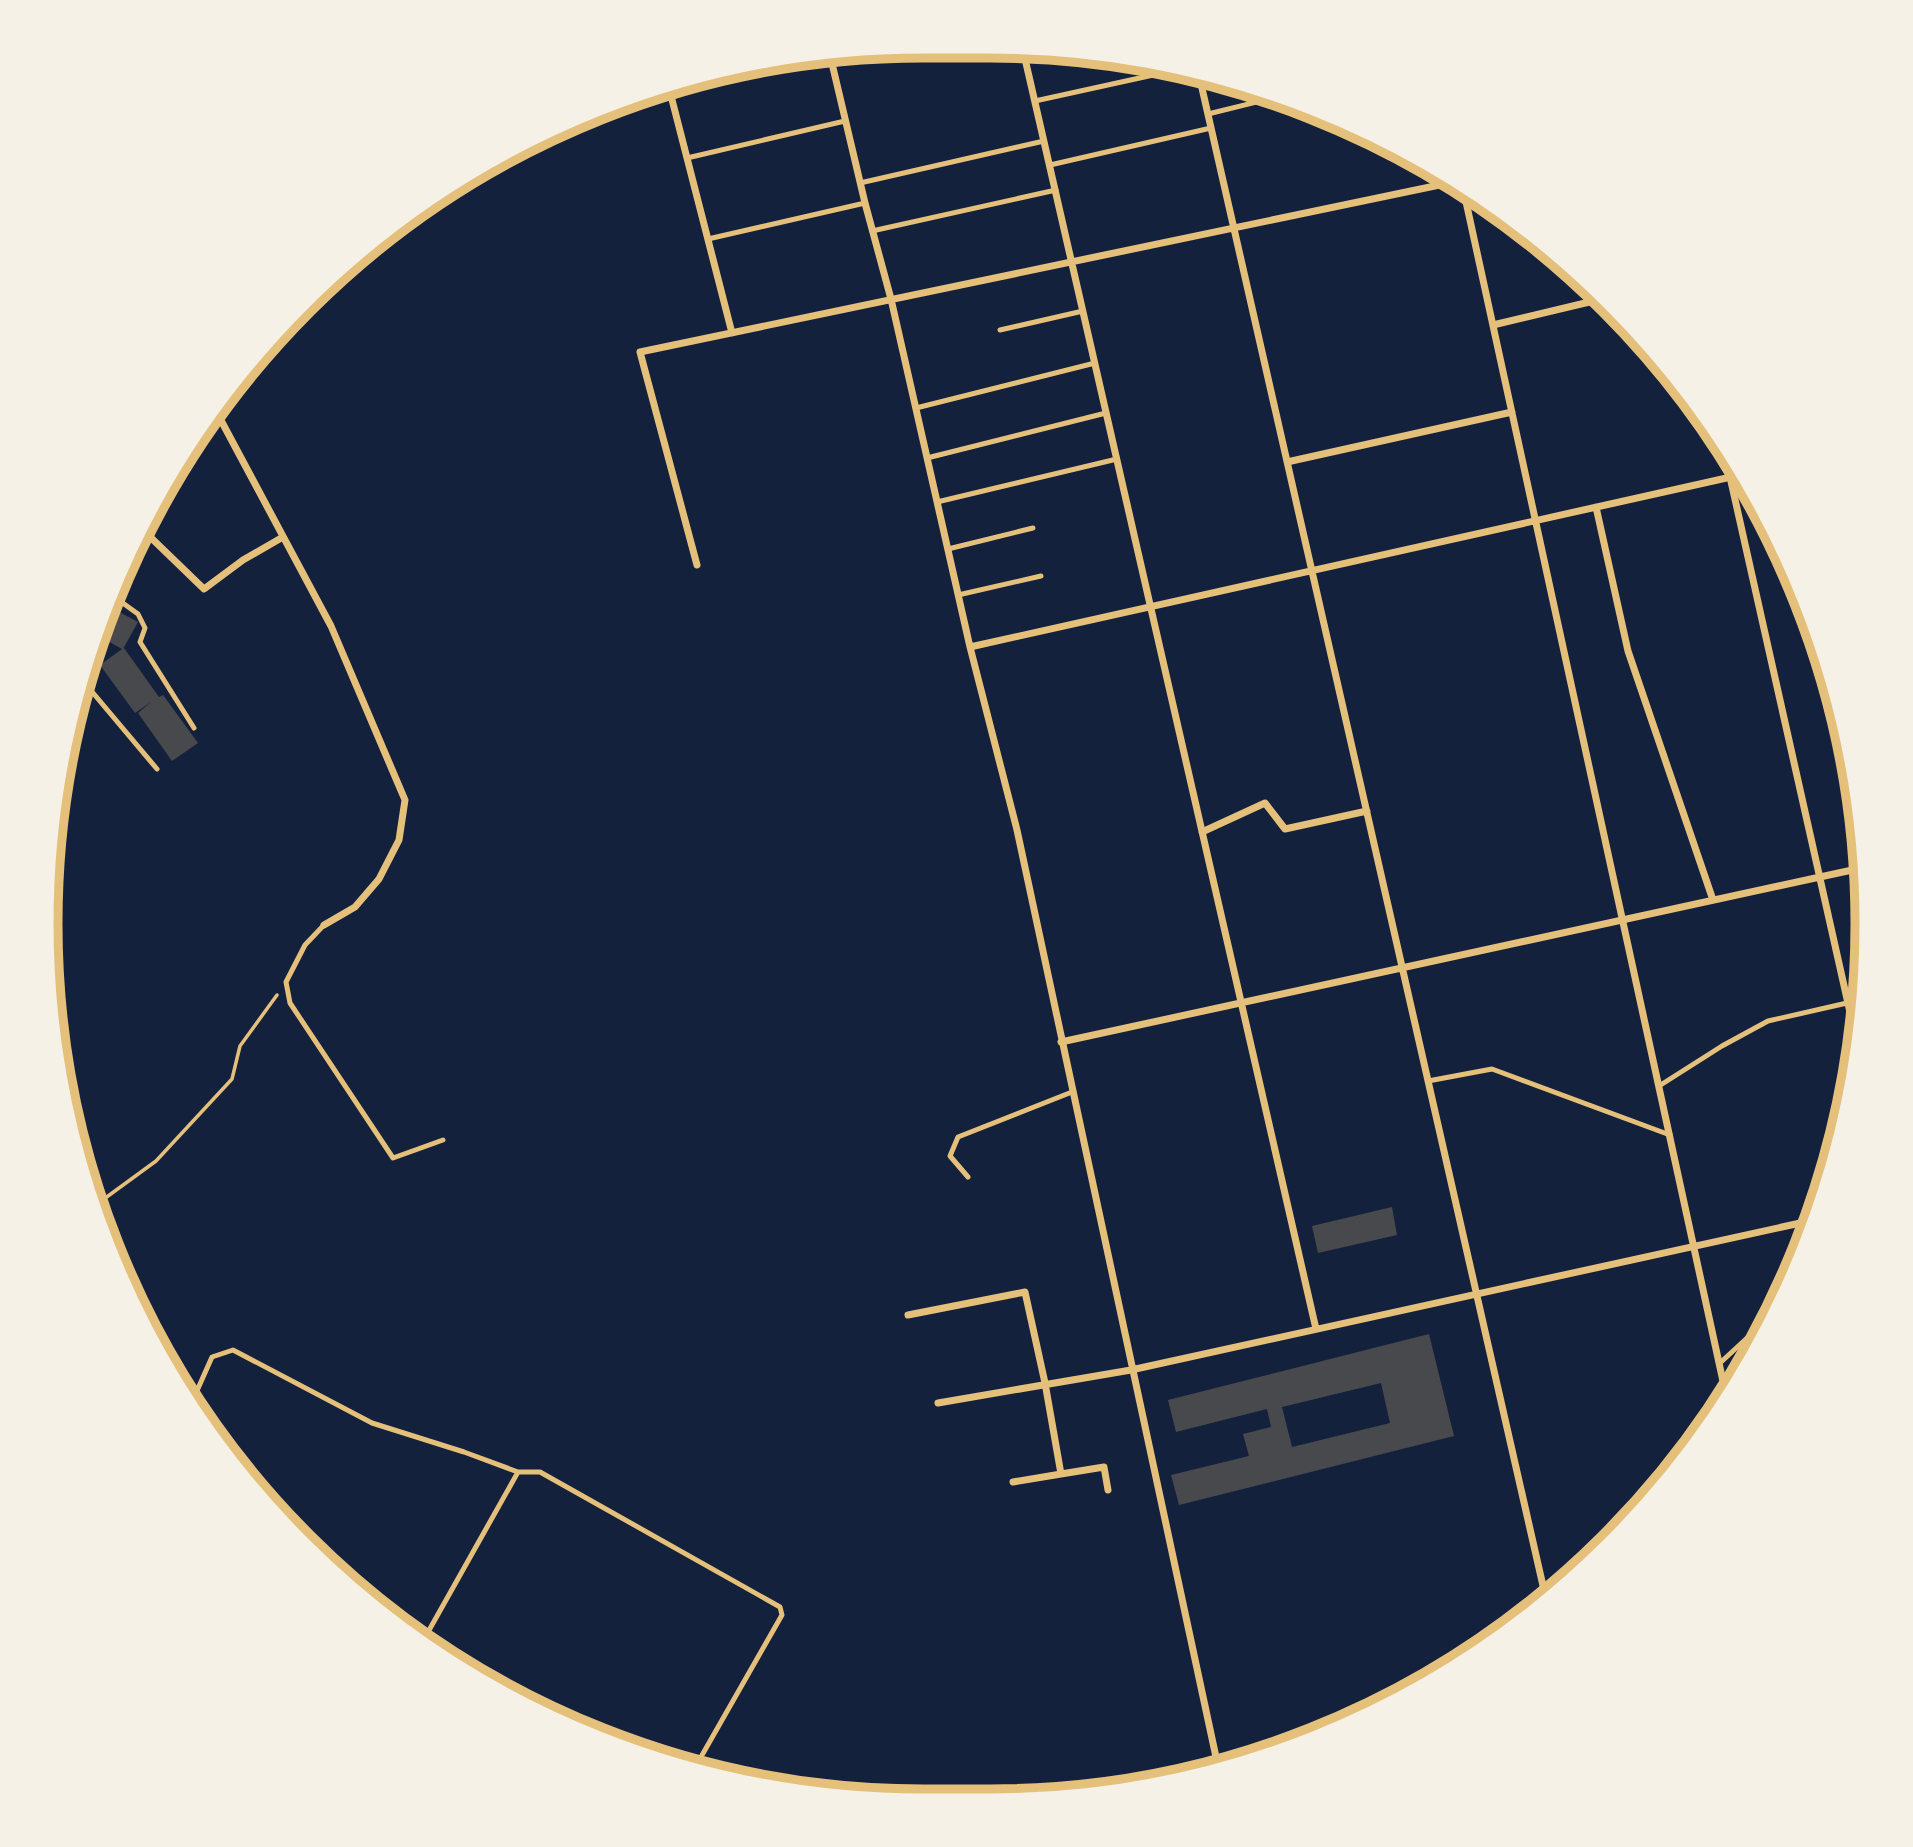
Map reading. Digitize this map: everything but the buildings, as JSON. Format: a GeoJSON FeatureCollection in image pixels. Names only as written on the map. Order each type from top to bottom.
{"type":"FeatureCollection","features":[{"type":"Feature","properties":{"kind":"street"},"geometry":{"type":"LineString","coordinates":[[1025,59],[1316,1329]]}},
{"type":"Feature","properties":{"kind":"street"},"geometry":{"type":"LineString","coordinates":[[832,63],[865,204],[891,299],[970,647],[1017,830],[1216,1759]]}},
{"type":"Feature","properties":{"kind":"street"},"geometry":{"type":"LineString","coordinates":[[1201,84],[1543,1588]]}},
{"type":"Feature","properties":{"kind":"street"},"geometry":{"type":"LineString","coordinates":[[671,96],[732,333]]}},
{"type":"Feature","properties":{"kind":"street"},"geometry":{"type":"LineString","coordinates":[[696,565],[640,352],[1440,185]]}},
{"type":"Feature","properties":{"kind":"street"},"geometry":{"type":"LineString","coordinates":[[1466,201],[1723,1381]]}},
{"type":"Feature","properties":{"kind":"street"},"geometry":{"type":"LineString","coordinates":[[1493,325],[1592,302]]}},
{"type":"Feature","properties":{"kind":"street"},"geometry":{"type":"LineString","coordinates":[[1287,462],[1512,412]]}},
{"type":"Feature","properties":{"kind":"street"},"geometry":{"type":"LineString","coordinates":[[221,419],[331,626],[405,800],[399,840],[379,879],[355,907],[324,925]]}},
{"type":"Feature","properties":{"kind":"street"},"geometry":{"type":"LineString","coordinates":[[970,647],[1730,477],[1850,1014]]}},
{"type":"Feature","properties":{"kind":"street"},"geometry":{"type":"LineString","coordinates":[[1596,507],[1628,651],[1713,900]]}},
{"type":"Feature","properties":{"kind":"street"},"geometry":{"type":"LineString","coordinates":[[150,536],[204,589],[243,560],[283,537]]}},
{"type":"Feature","properties":{"kind":"street"},"geometry":{"type":"LineString","coordinates":[[1202,832],[1265,803],[1285,829],[1367,811]]}},
{"type":"Feature","properties":{"kind":"street"},"geometry":{"type":"LineString","coordinates":[[1061,1042],[1853,870]]}},
{"type":"Feature","properties":{"kind":"street"},"geometry":{"type":"LineString","coordinates":[[938,1403],[1131,1370],[1800,1226]]}},
{"type":"Feature","properties":{"kind":"street"},"geometry":{"type":"LineString","coordinates":[[908,1315],[1024,1292],[1045,1383],[1061,1474]]}},
{"type":"Feature","properties":{"kind":"street"},"geometry":{"type":"LineString","coordinates":[[1013,1482],[1104,1467],[1108,1490]]}},
{"type":"Feature","properties":{"kind":"lane"},"geometry":{"type":"LineString","coordinates":[[1035,102],[1158,74]]}},
{"type":"Feature","properties":{"kind":"lane"},"geometry":{"type":"LineString","coordinates":[[1208,114],[1259,101]]}},
{"type":"Feature","properties":{"kind":"lane"},"geometry":{"type":"LineString","coordinates":[[687,158],[845,121]]}},
{"type":"Feature","properties":{"kind":"lane"},"geometry":{"type":"LineString","coordinates":[[1050,165],[1211,128]]}},
{"type":"Feature","properties":{"kind":"lane"},"geometry":{"type":"LineString","coordinates":[[860,183],[1044,141]]}},
{"type":"Feature","properties":{"kind":"lane"},"geometry":{"type":"LineString","coordinates":[[873,231],[1055,190]]}},
{"type":"Feature","properties":{"kind":"lane"},"geometry":{"type":"LineString","coordinates":[[708,239],[865,204]]}},
{"type":"Feature","properties":{"kind":"lane"},"geometry":{"type":"LineString","coordinates":[[1000,330],[1083,311]]}},
{"type":"Feature","properties":{"kind":"lane"},"geometry":{"type":"LineString","coordinates":[[916,408],[1095,363]]}},
{"type":"Feature","properties":{"kind":"lane"},"geometry":{"type":"LineString","coordinates":[[927,458],[1107,413]]}},
{"type":"Feature","properties":{"kind":"lane"},"geometry":{"type":"LineString","coordinates":[[937,502],[1117,458]]}},
{"type":"Feature","properties":{"kind":"lane"},"geometry":{"type":"LineString","coordinates":[[948,549],[1033,528]]}},
{"type":"Feature","properties":{"kind":"lane"},"geometry":{"type":"LineString","coordinates":[[958,594],[1041,576]]}},
{"type":"Feature","properties":{"kind":"lane"},"geometry":{"type":"LineString","coordinates":[[120,601],[138,614],[145,628],[140,642],[194,728]]}},
{"type":"Feature","properties":{"kind":"lane"},"geometry":{"type":"LineString","coordinates":[[90,689],[157,769]]}},
{"type":"Feature","properties":{"kind":"lane"},"geometry":{"type":"LineString","coordinates":[[324,925],[305,944],[286,982],[290,1003],[393,1158],[443,1140]]}},
{"type":"Feature","properties":{"kind":"lane"},"geometry":{"type":"LineString","coordinates":[[1659,1086],[1721,1046],[1768,1021],[1847,1003]]}},
{"type":"Feature","properties":{"kind":"lane"},"geometry":{"type":"LineString","coordinates":[[1428,1081],[1492,1069],[1670,1135]]}},
{"type":"Feature","properties":{"kind":"lane"},"geometry":{"type":"LineString","coordinates":[[968,1177],[950,1156],[958,1137],[1072,1092]]}},
{"type":"Feature","properties":{"kind":"lane"},"geometry":{"type":"LineString","coordinates":[[1720,1363],[1750,1335]]}},
{"type":"Feature","properties":{"kind":"lane"},"geometry":{"type":"LineString","coordinates":[[196,1392],[212,1357],[233,1350],[372,1423],[518,1472],[540,1472],[780,1607],[782,1615],[699,1760]]}},
{"type":"Feature","properties":{"kind":"lane"},"geometry":{"type":"LineString","coordinates":[[428,1632],[518,1472]]}},
{"type":"Feature","properties":{"kind":"path"},"geometry":{"type":"LineString","coordinates":[[103,1200],[156,1161],[232,1079],[240,1046],[286,982]]}}]}
